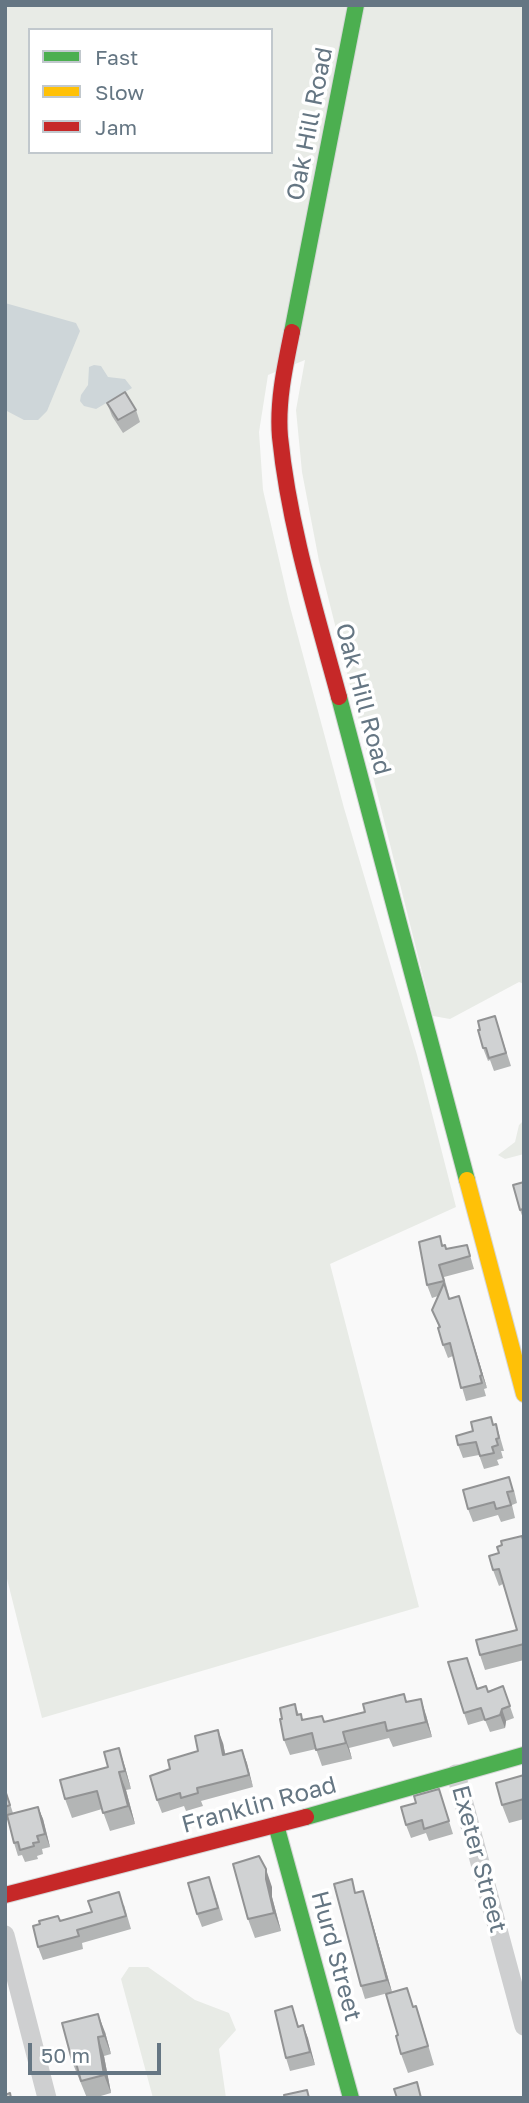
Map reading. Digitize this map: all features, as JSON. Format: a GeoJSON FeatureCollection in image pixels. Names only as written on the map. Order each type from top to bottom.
{"type":"FeatureCollection","features":[{"type":"Feature","properties":{"kind":"street","name":"Oak Hill Road"},"geometry":{"type":"LineString","coordinates":[[356,5],[281,387],[280,436],[297,539],[524,1394]]}},
{"type":"Feature","properties":{"kind":"street","name":"Franklin Road"},"geometry":{"type":"LineString","coordinates":[[5,1895],[276,1825],[524,1755]]}},
{"type":"Feature","properties":{"kind":"street","name":"Exeter Street"},"geometry":{"type":"LineString","coordinates":[[456,1774],[524,2026]]}},
{"type":"Feature","properties":{"kind":"street","name":"Hurd Street"},"geometry":{"type":"LineString","coordinates":[[276,1825],[351,2098]]}},
{"type":"Feature","properties":{"kind":"street"},"geometry":{"type":"LineString","coordinates":[[5,1935],[47,2098]]}},
{"type":"Feature","properties":{"kind":"shaded area"},"geometry":{"type":"Polygon","coordinates":[[[5,5],[524,5],[524,984],[519,982],[450,1019],[433,1016],[319,561],[302,472],[296,410],[305,360],[268,375],[259,432],[263,490],[289,603],[344,808],[417,1055],[456,1207],[330,1264],[419,1607],[42,1718],[5,1571],[5,5]]]}},
{"type":"Feature","properties":{"kind":"shaded area"},"geometry":{"type":"Polygon","coordinates":[[[5,303],[76,323],[80,331],[47,411],[38,420],[24,420],[5,410],[5,303]]]}},
{"type":"Feature","properties":{"kind":"shaded area"},"geometry":{"type":"Polygon","coordinates":[[[101,366],[108,377],[125,379],[132,388],[96,409],[84,406],[80,401],[81,395],[88,385],[89,367],[101,366]]]}},
{"type":"Feature","properties":{"kind":"shaded area"},"geometry":{"type":"Polygon","coordinates":[[[524,1120],[524,1154],[505,1159],[498,1155],[515,1142],[519,1125],[524,1120]]]}},
{"type":"Feature","properties":{"kind":"shaded area"},"geometry":{"type":"Polygon","coordinates":[[[129,1967],[148,1967],[195,2000],[229,2013],[236,2030],[219,2049],[226,2098],[153,2098],[121,1979],[129,1967]]]}},
{"type":"Feature","properties":{"kind":"building"},"geometry":{"type":"Polygon","coordinates":[[[125,392],[136,410],[118,420],[107,403],[125,392]]]}},
{"type":"Feature","properties":{"kind":"building"},"geometry":{"type":"Polygon","coordinates":[[[495,1016],[506,1053],[489,1058],[486,1048],[483,1048],[478,1021],[495,1016]]]}},
{"type":"Feature","properties":{"kind":"building"},"geometry":{"type":"Polygon","coordinates":[[[524,1182],[524,1210],[520,1210],[513,1185],[524,1182]]]}},
{"type":"Feature","properties":{"kind":"building"},"geometry":{"type":"Polygon","coordinates":[[[440,1236],[442,1246],[445,1245],[446,1249],[467,1245],[470,1256],[439,1265],[444,1281],[427,1285],[419,1242],[440,1236]]]}},
{"type":"Feature","properties":{"kind":"building"},"geometry":{"type":"Polygon","coordinates":[[[444,1283],[449,1299],[459,1296],[482,1383],[461,1388],[450,1343],[443,1345],[438,1328],[440,1327],[432,1310],[444,1283]]]}},
{"type":"Feature","properties":{"kind":"building"},"geometry":{"type":"Polygon","coordinates":[[[491,1417],[493,1425],[496,1424],[499,1438],[496,1439],[498,1445],[492,1447],[494,1453],[480,1456],[476,1442],[458,1445],[456,1436],[473,1431],[471,1422],[491,1417]]]}},
{"type":"Feature","properties":{"kind":"building"},"geometry":{"type":"Polygon","coordinates":[[[509,1477],[513,1491],[507,1492],[511,1505],[496,1509],[494,1502],[468,1509],[463,1490],[509,1477]]]}},
{"type":"Feature","properties":{"kind":"building"},"geometry":{"type":"Polygon","coordinates":[[[522,1536],[524,1644],[480,1655],[476,1640],[517,1630],[499,1569],[493,1570],[489,1556],[499,1553],[497,1547],[502,1545],[501,1541],[522,1536]]]}},
{"type":"Feature","properties":{"kind":"building"},"geometry":{"type":"Polygon","coordinates":[[[467,1658],[477,1689],[486,1686],[488,1692],[503,1686],[510,1706],[502,1709],[500,1715],[485,1720],[481,1708],[464,1713],[448,1662],[467,1658]]]}},
{"type":"Feature","properties":{"kind":"building"},"geometry":{"type":"Polygon","coordinates":[[[404,1694],[406,1702],[421,1699],[426,1722],[387,1731],[385,1722],[343,1732],[346,1743],[316,1750],[312,1733],[284,1740],[280,1708],[295,1704],[297,1715],[301,1714],[302,1720],[322,1716],[324,1722],[365,1712],[363,1704],[404,1694]]]}},
{"type":"Feature","properties":{"kind":"building"},"geometry":{"type":"Polygon","coordinates":[[[218,1730],[223,1755],[242,1750],[249,1775],[197,1788],[198,1793],[181,1798],[180,1793],[157,1800],[150,1776],[170,1769],[168,1760],[198,1751],[195,1736],[218,1730]]]}},
{"type":"Feature","properties":{"kind":"building"},"geometry":{"type":"Polygon","coordinates":[[[119,1748],[125,1771],[119,1772],[128,1806],[103,1813],[97,1791],[65,1799],[60,1780],[108,1767],[104,1752],[119,1748]]]}},
{"type":"Feature","properties":{"kind":"building"},"geometry":{"type":"Polygon","coordinates":[[[524,1775],[524,1799],[502,1805],[496,1783],[524,1775]]]}},
{"type":"Feature","properties":{"kind":"building"},"geometry":{"type":"Polygon","coordinates":[[[439,1789],[449,1821],[424,1829],[422,1820],[406,1825],[401,1807],[416,1803],[414,1796],[439,1789]]]}},
{"type":"Feature","properties":{"kind":"building"},"geometry":{"type":"Polygon","coordinates":[[[5,1790],[10,1805],[5,1807],[5,1790]]]}},
{"type":"Feature","properties":{"kind":"building"},"geometry":{"type":"Polygon","coordinates":[[[38,1807],[45,1834],[37,1836],[39,1842],[33,1843],[34,1846],[20,1850],[18,1842],[14,1843],[7,1815],[38,1807]]]}},
{"type":"Feature","properties":{"kind":"building"},"geometry":{"type":"Polygon","coordinates":[[[259,1856],[266,1869],[274,1913],[248,1919],[233,1864],[259,1856]]]}},
{"type":"Feature","properties":{"kind":"building"},"geometry":{"type":"Polygon","coordinates":[[[209,1877],[218,1908],[197,1914],[188,1883],[209,1877]]]}},
{"type":"Feature","properties":{"kind":"building"},"geometry":{"type":"Polygon","coordinates":[[[352,1879],[355,1893],[363,1891],[387,1980],[361,1986],[334,1884],[352,1879]]]}},
{"type":"Feature","properties":{"kind":"building"},"geometry":{"type":"Polygon","coordinates":[[[119,1892],[126,1916],[77,1930],[79,1936],[38,1947],[33,1926],[40,1924],[39,1921],[58,1916],[60,1921],[92,1912],[88,1901],[119,1892]]]}},
{"type":"Feature","properties":{"kind":"building"},"geometry":{"type":"Polygon","coordinates":[[[407,1988],[413,2007],[416,2006],[428,2046],[401,2054],[386,1994],[407,1988]]]}},
{"type":"Feature","properties":{"kind":"building"},"geometry":{"type":"Polygon","coordinates":[[[292,2006],[298,2027],[303,2025],[310,2052],[286,2058],[275,2011],[292,2006]]]}},
{"type":"Feature","properties":{"kind":"building"},"geometry":{"type":"Polygon","coordinates":[[[98,2014],[104,2036],[98,2037],[104,2075],[81,2081],[76,2063],[73,2064],[62,2023],[98,2014]]]}},
{"type":"Feature","properties":{"kind":"building"},"geometry":{"type":"Polygon","coordinates":[[[417,2082],[421,2098],[397,2098],[394,2089],[417,2082]]]}},
{"type":"Feature","properties":{"kind":"building"},"geometry":{"type":"Polygon","coordinates":[[[307,2090],[309,2098],[285,2098],[284,2095],[307,2090]]]}},
{"type":"Feature","properties":{"kind":"traffic: fast"},"geometry":{"type":"LineString","coordinates":[[292,332],[356,5]]}},
{"type":"Feature","properties":{"kind":"traffic: fast"},"geometry":{"type":"LineString","coordinates":[[339,697],[467,1180]]}},
{"type":"Feature","properties":{"kind":"traffic: fast"},"geometry":{"type":"LineString","coordinates":[[306,1817],[524,1755]]}},
{"type":"Feature","properties":{"kind":"traffic: fast"},"geometry":{"type":"LineString","coordinates":[[276,1825],[351,2098]]}},
{"type":"Feature","properties":{"kind":"traffic: slow"},"geometry":{"type":"LineString","coordinates":[[467,1180],[524,1394]]}},
{"type":"Feature","properties":{"kind":"traffic: jam"},"geometry":{"type":"LineString","coordinates":[[292,332],[280,411],[284,470],[304,568],[339,697]]}},
{"type":"Feature","properties":{"kind":"traffic: jam"},"geometry":{"type":"LineString","coordinates":[[5,1895],[306,1817]]}}]}
